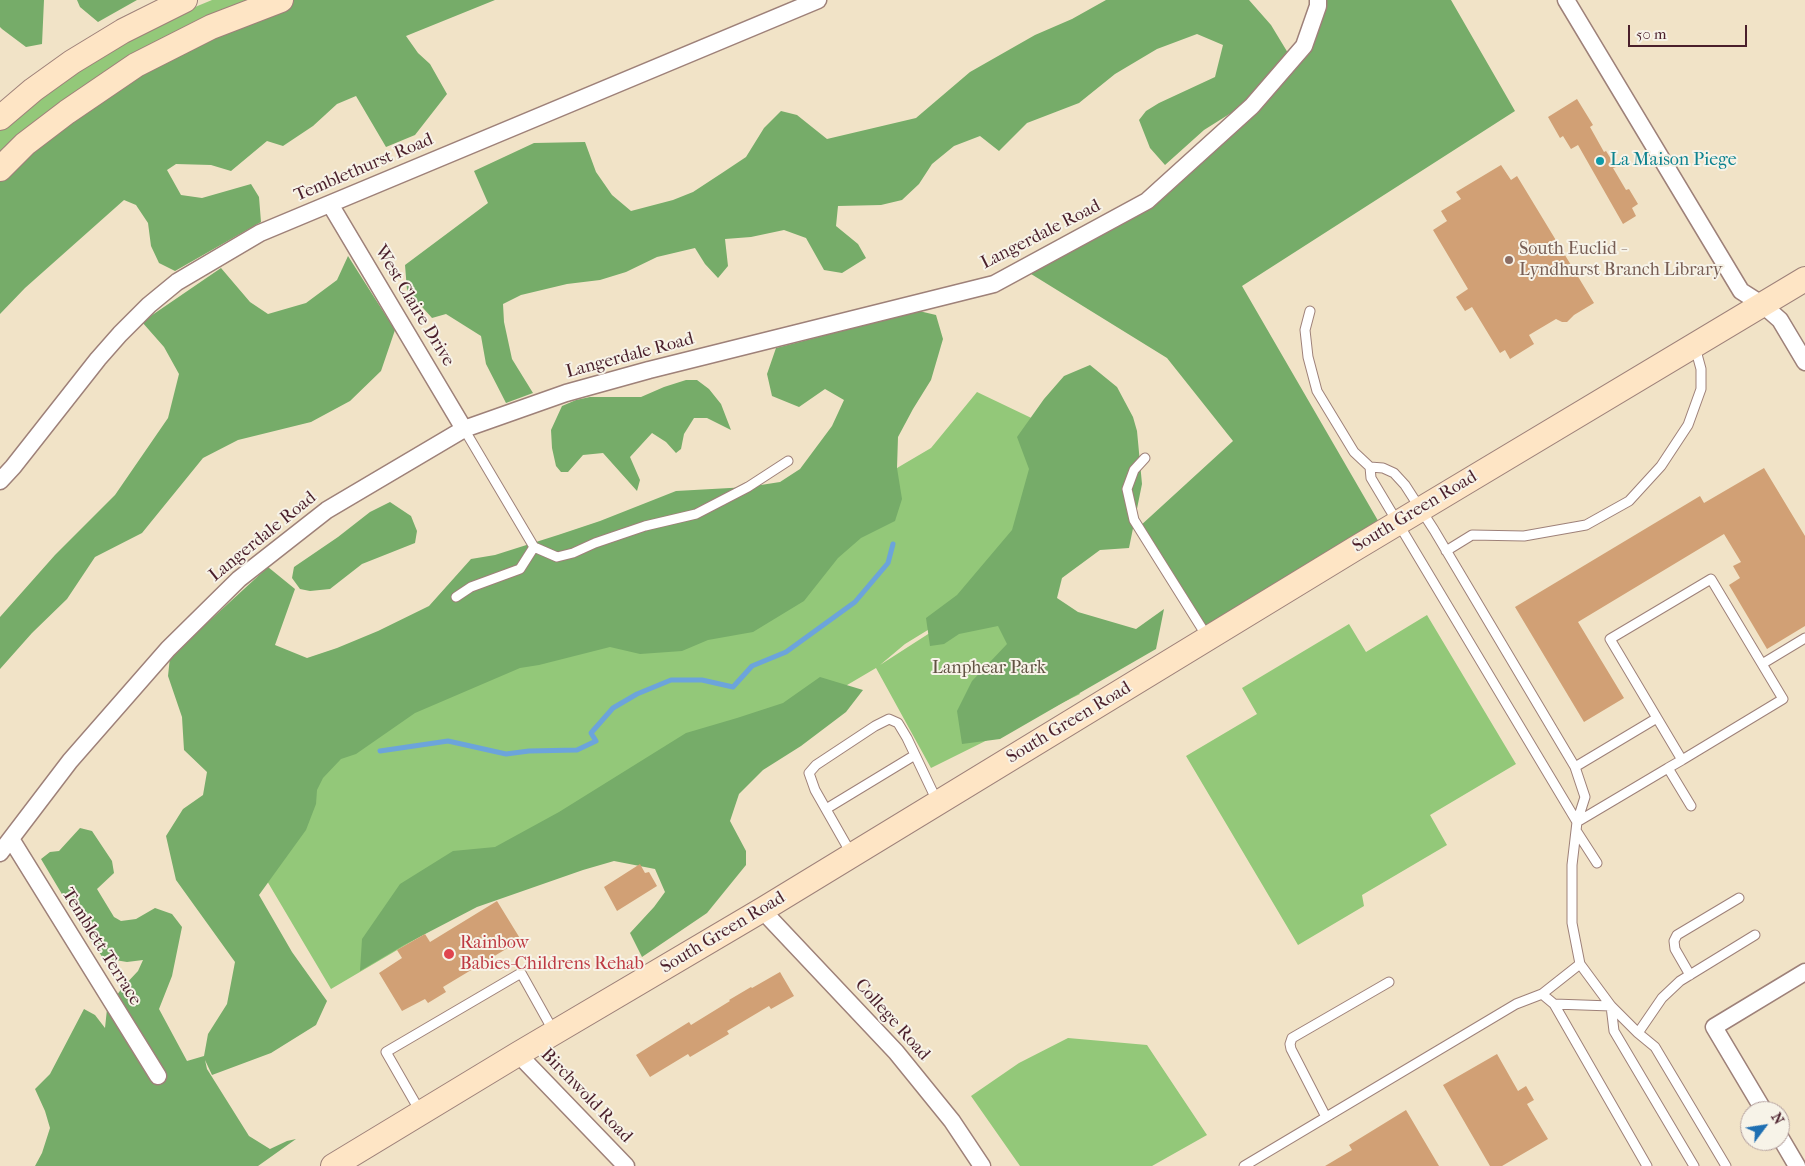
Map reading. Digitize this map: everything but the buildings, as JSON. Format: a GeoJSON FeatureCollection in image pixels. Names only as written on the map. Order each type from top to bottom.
{"type":"FeatureCollection","features":[{"type":"Feature","properties":{"kind":"main road"},"geometry":{"type":"LineString","coordinates":[[0,118],[33,90],[72,62],[123,31],[184,0]]}},
{"type":"Feature","properties":{"kind":"main road"},"geometry":{"type":"LineString","coordinates":[[0,169],[25,144],[66,112],[136,65],[210,27],[281,0]]}},
{"type":"Feature","properties":{"kind":"main road","name":"South Green Road"},"geometry":{"type":"LineString","coordinates":[[333,1166],[554,1032],[762,910],[1420,509],[1805,279]]}},
{"type":"Feature","properties":{"kind":"street","name":"Temblethurst Road"},"geometry":{"type":"LineString","coordinates":[[0,481],[98,359],[149,305],[177,282],[260,233],[818,0]]}},
{"type":"Feature","properties":{"kind":"street","name":"Langerdale Road"},"geometry":{"type":"LineString","coordinates":[[0,853],[70,761],[168,649],[239,579],[328,510],[464,429],[566,394],[640,373],[994,284],[1147,201],[1252,106],[1304,46],[1318,6],[1318,0]]}},
{"type":"Feature","properties":{"kind":"street"},"geometry":{"type":"LineString","coordinates":[[1566,0],[1742,292],[1763,305],[1780,320],[1805,362]]}},
{"type":"Feature","properties":{"kind":"street","name":"West Claire Drive"},"geometry":{"type":"LineString","coordinates":[[330,204],[464,429]]}},
{"type":"Feature","properties":{"kind":"street","name":"Temblett Terrace"},"geometry":{"type":"LineString","coordinates":[[11,839],[158,1076]]}},
{"type":"Feature","properties":{"kind":"street","name":"College Road"},"geometry":{"type":"LineString","coordinates":[[762,910],[896,1052],[952,1121],[982,1166]]}},
{"type":"Feature","properties":{"kind":"street"},"geometry":{"type":"LineString","coordinates":[[1758,1101],[1714,1027],[1805,972]]}},
{"type":"Feature","properties":{"kind":"street","name":"Birchwold Road"},"geometry":{"type":"LineString","coordinates":[[518,1054],[626,1166]]}},
{"type":"Feature","properties":{"kind":"street"},"geometry":{"type":"LineString","coordinates":[[1788,1151],[1797,1166]]}},
{"type":"Feature","properties":{"kind":"lane"},"geometry":{"type":"LineString","coordinates":[[1310,311],[1305,330],[1308,357],[1317,391],[1354,452],[1370,467],[1383,468],[1394,473],[1405,485],[1575,767],[1584,797],[1578,822],[1572,866],[1572,923],[1580,964],[1611,1006],[1655,1047],[1726,1166]]}},
{"type":"Feature","properties":{"kind":"lane"},"geometry":{"type":"LineString","coordinates":[[1446,551],[1472,535],[1524,536],[1586,525],[1629,501],[1661,466],[1688,425],[1701,389],[1701,369],[1694,346]]}},
{"type":"Feature","properties":{"kind":"lane"},"geometry":{"type":"LineString","coordinates":[[464,429],[534,547],[557,557],[573,553],[595,542],[645,526],[696,514],[748,487],[788,461]]}},
{"type":"Feature","properties":{"kind":"lane"},"geometry":{"type":"LineString","coordinates":[[1145,458],[1134,470],[1127,489],[1134,520],[1208,638]]}},
{"type":"Feature","properties":{"kind":"lane"},"geometry":{"type":"LineString","coordinates":[[1370,467],[1371,478],[1578,822]]}},
{"type":"Feature","properties":{"kind":"lane"},"geometry":{"type":"LineString","coordinates":[[456,596],[471,586],[520,569],[534,547]]}},
{"type":"Feature","properties":{"kind":"lane"},"geometry":{"type":"LineString","coordinates":[[1578,822],[1682,760],[1783,699],[1711,579],[1610,640],[1682,760]]}},
{"type":"Feature","properties":{"kind":"lane"},"geometry":{"type":"LineString","coordinates":[[1762,664],[1805,638]]}},
{"type":"Feature","properties":{"kind":"lane"},"geometry":{"type":"LineString","coordinates":[[1575,767],[1657,718]]}},
{"type":"Feature","properties":{"kind":"lane"},"geometry":{"type":"LineString","coordinates":[[852,855],[815,790],[809,773],[816,765],[875,726],[889,719],[898,723],[938,803]]}},
{"type":"Feature","properties":{"kind":"lane"},"geometry":{"type":"LineString","coordinates":[[826,809],[915,755]]}},
{"type":"Feature","properties":{"kind":"lane"},"geometry":{"type":"LineString","coordinates":[[1668,768],[1691,806]]}},
{"type":"Feature","properties":{"kind":"lane"},"geometry":{"type":"LineString","coordinates":[[1577,832],[1597,863]]}},
{"type":"Feature","properties":{"kind":"lane"},"geometry":{"type":"LineString","coordinates":[[1690,975],[1674,949],[1674,941],[1677,935],[1739,898]]}},
{"type":"Feature","properties":{"kind":"lane"},"geometry":{"type":"LineString","coordinates":[[1638,1033],[1662,998],[1680,981],[1755,935]]}},
{"type":"Feature","properties":{"kind":"lane"},"geometry":{"type":"LineString","coordinates":[[1244,1166],[1516,1004],[1542,994],[1580,964]]}},
{"type":"Feature","properties":{"kind":"lane"},"geometry":{"type":"LineString","coordinates":[[421,1113],[386,1052],[521,973],[554,1032]]}},
{"type":"Feature","properties":{"kind":"lane"},"geometry":{"type":"LineString","coordinates":[[1326,1117],[1291,1049],[1292,1038],[1389,982]]}},
{"type":"Feature","properties":{"kind":"lane"},"geometry":{"type":"LineString","coordinates":[[1542,994],[1554,1004],[1647,1166]]}},
{"type":"Feature","properties":{"kind":"lane"},"geometry":{"type":"LineString","coordinates":[[1554,1004],[1611,1006]]}},
{"type":"Feature","properties":{"kind":"lane"},"geometry":{"type":"LineString","coordinates":[[1611,1006],[1614,1031],[1694,1166]]}},
{"type":"Feature","properties":{"kind":"green space"},"geometry":{"type":"Polygon","coordinates":[[[0,0],[44,0],[42,44],[26,47],[0,27],[0,0]]]}},
{"type":"Feature","properties":{"kind":"green space"},"geometry":{"type":"Polygon","coordinates":[[[77,0],[137,0],[98,22],[80,7],[77,0]]]}},
{"type":"Feature","properties":{"kind":"green space"},"geometry":{"type":"Polygon","coordinates":[[[212,0],[268,0],[0,156],[0,128],[89,58],[183,12],[212,0]]]}},
{"type":"Feature","properties":{"kind":"green space"},"geometry":{"type":"Polygon","coordinates":[[[281,0],[495,0],[406,36],[418,53],[430,64],[447,94],[415,135],[386,147],[356,96],[337,104],[313,126],[283,146],[267,141],[231,171],[211,165],[176,164],[167,170],[181,195],[202,198],[251,184],[259,197],[261,222],[175,271],[159,263],[151,246],[148,223],[136,205],[124,200],[25,288],[0,314],[0,169],[67,112],[281,0]]]}},
{"type":"Feature","properties":{"kind":"green space"},"geometry":{"type":"Polygon","coordinates":[[[1106,0],[1249,0],[1271,25],[1288,53],[1239,108],[1204,130],[1165,165],[1150,148],[1139,120],[1146,111],[1159,103],[1215,77],[1223,45],[1197,34],[1157,49],[1115,74],[1079,103],[1027,123],[999,151],[980,136],[954,146],[932,164],[919,184],[902,200],[881,205],[838,206],[836,226],[858,244],[866,258],[842,273],[824,270],[806,238],[784,230],[751,237],[725,239],[728,266],[718,278],[705,264],[695,248],[657,257],[626,272],[600,280],[567,284],[521,295],[503,304],[504,322],[512,359],[533,393],[506,403],[486,364],[481,336],[446,314],[432,318],[407,290],[405,265],[488,203],[474,171],[534,143],[585,142],[596,172],[612,195],[631,211],[673,200],[693,192],[746,157],[764,128],[781,111],[797,115],[827,139],[916,118],[970,72],[1035,35],[1072,19],[1106,0]]]}},
{"type":"Feature","properties":{"kind":"green space"},"geometry":{"type":"Polygon","coordinates":[[[1318,0],[1451,0],[1515,111],[1242,286],[1384,531],[1208,638],[1139,527],[1233,441],[1167,358],[1023,269],[1147,201],[1304,46],[1318,0]]]}},
{"type":"Feature","properties":{"kind":"green space"},"geometry":{"type":"Polygon","coordinates":[[[348,256],[395,330],[381,371],[350,401],[311,422],[238,440],[203,458],[142,533],[95,557],[67,599],[32,633],[0,669],[0,617],[55,555],[115,495],[168,418],[179,374],[164,347],[142,322],[221,268],[250,302],[268,314],[306,303],[337,280],[348,256]]]}},
{"type":"Feature","properties":{"kind":"green space"},"geometry":{"type":"Polygon","coordinates":[[[919,311],[936,315],[943,339],[931,380],[898,437],[897,468],[902,499],[895,521],[861,538],[838,558],[804,601],[753,632],[708,640],[682,651],[640,654],[610,647],[520,668],[415,713],[356,754],[341,759],[323,778],[317,790],[316,804],[306,830],[259,895],[292,952],[327,1001],[316,1025],[271,1053],[212,1075],[205,1060],[207,1069],[249,1136],[270,1149],[296,1139],[258,1166],[35,1166],[42,1153],[50,1128],[35,1089],[50,1074],[84,1009],[95,1015],[105,1028],[107,1009],[122,988],[138,971],[143,960],[127,962],[103,958],[81,926],[41,859],[50,852],[59,851],[80,828],[92,831],[112,861],[114,873],[97,889],[114,917],[121,921],[136,919],[155,908],[172,914],[182,927],[172,976],[159,1009],[187,1061],[204,1056],[208,1034],[227,1004],[235,962],[176,880],[166,836],[183,809],[203,795],[207,772],[184,750],[182,717],[168,676],[170,657],[268,567],[295,589],[275,645],[307,658],[378,631],[429,606],[471,559],[495,555],[558,535],[600,521],[676,491],[748,487],[780,482],[800,469],[832,426],[844,400],[825,389],[799,407],[772,396],[767,374],[776,348],[919,311]]]}},
{"type":"Feature","properties":{"kind":"green space","name":"Lanphear Park"},"geometry":{"type":"Polygon","coordinates":[[[1090,365],[1117,387],[1133,417],[1137,431],[1142,484],[1129,548],[1100,550],[1062,578],[1057,598],[1078,612],[1136,629],[1164,609],[1156,649],[1000,739],[962,744],[957,711],[972,681],[1007,644],[998,626],[959,634],[944,644],[930,646],[926,618],[957,595],[1012,530],[1029,469],[1017,437],[1044,399],[1064,376],[1090,365]]]}},
{"type":"Feature","properties":{"kind":"green space"},"geometry":{"type":"Polygon","coordinates":[[[686,380],[697,380],[709,389],[721,404],[731,430],[707,418],[694,418],[684,434],[681,449],[676,453],[666,442],[652,433],[630,457],[640,480],[637,491],[603,453],[583,455],[568,472],[561,472],[556,466],[551,430],[562,406],[590,397],[641,397],[686,380]]]}},
{"type":"Feature","properties":{"kind":"green space","name":"Lanphear Park"},"geometry":{"type":"Polygon","coordinates":[[[977,392],[1090,446],[998,587],[905,644],[880,665],[1012,580],[1080,694],[931,768],[876,668],[331,989],[244,842],[287,776],[897,468],[931,448],[977,392]]]}},
{"type":"Feature","properties":{"kind":"green space"},"geometry":{"type":"Polygon","coordinates":[[[390,502],[411,516],[417,531],[415,543],[362,564],[330,589],[310,591],[300,589],[292,578],[294,567],[370,512],[390,502]]]}},
{"type":"Feature","properties":{"kind":"green space"},"geometry":{"type":"Polygon","coordinates":[[[1427,615],[1516,764],[1430,815],[1447,845],[1362,895],[1364,906],[1298,945],[1186,756],[1257,714],[1242,688],[1349,624],[1366,652],[1427,615]]]}},
{"type":"Feature","properties":{"kind":"green space"},"geometry":{"type":"Polygon","coordinates":[[[820,677],[863,690],[846,712],[801,746],[763,770],[739,794],[730,821],[746,851],[746,865],[707,913],[642,957],[630,933],[665,892],[655,869],[614,861],[477,907],[404,945],[360,971],[362,939],[400,884],[453,851],[495,847],[559,812],[686,733],[783,703],[820,677]]]}},
{"type":"Feature","properties":{"kind":"green space"},"geometry":{"type":"Polygon","coordinates":[[[1068,1038],[1147,1045],[1207,1135],[1152,1166],[1020,1166],[971,1096],[1019,1063],[1068,1038]]]}},
{"type":"Feature","properties":{"kind":"waterway"},"geometry":{"type":"LineString","coordinates":[[380,751],[448,741],[506,754],[529,751],[577,750],[596,741],[591,733],[613,708],[637,694],[671,680],[702,680],[733,687],[752,666],[786,652],[855,602],[888,563],[893,544]]}},
{"type":"Feature","properties":{"kind":"place","name":"La Maison Piege"},"geometry":{"type":"Point","coordinates":[1600,161]}},
{"type":"Feature","properties":{"kind":"place","name":"South Euclid - Lyndhurst Branch Library"},"geometry":{"type":"Point","coordinates":[1509,260]}},
{"type":"Feature","properties":{"kind":"place","name":"Rainbow Babies-Childrens Rehab"},"geometry":{"type":"Point","coordinates":[449,954]}}]}
